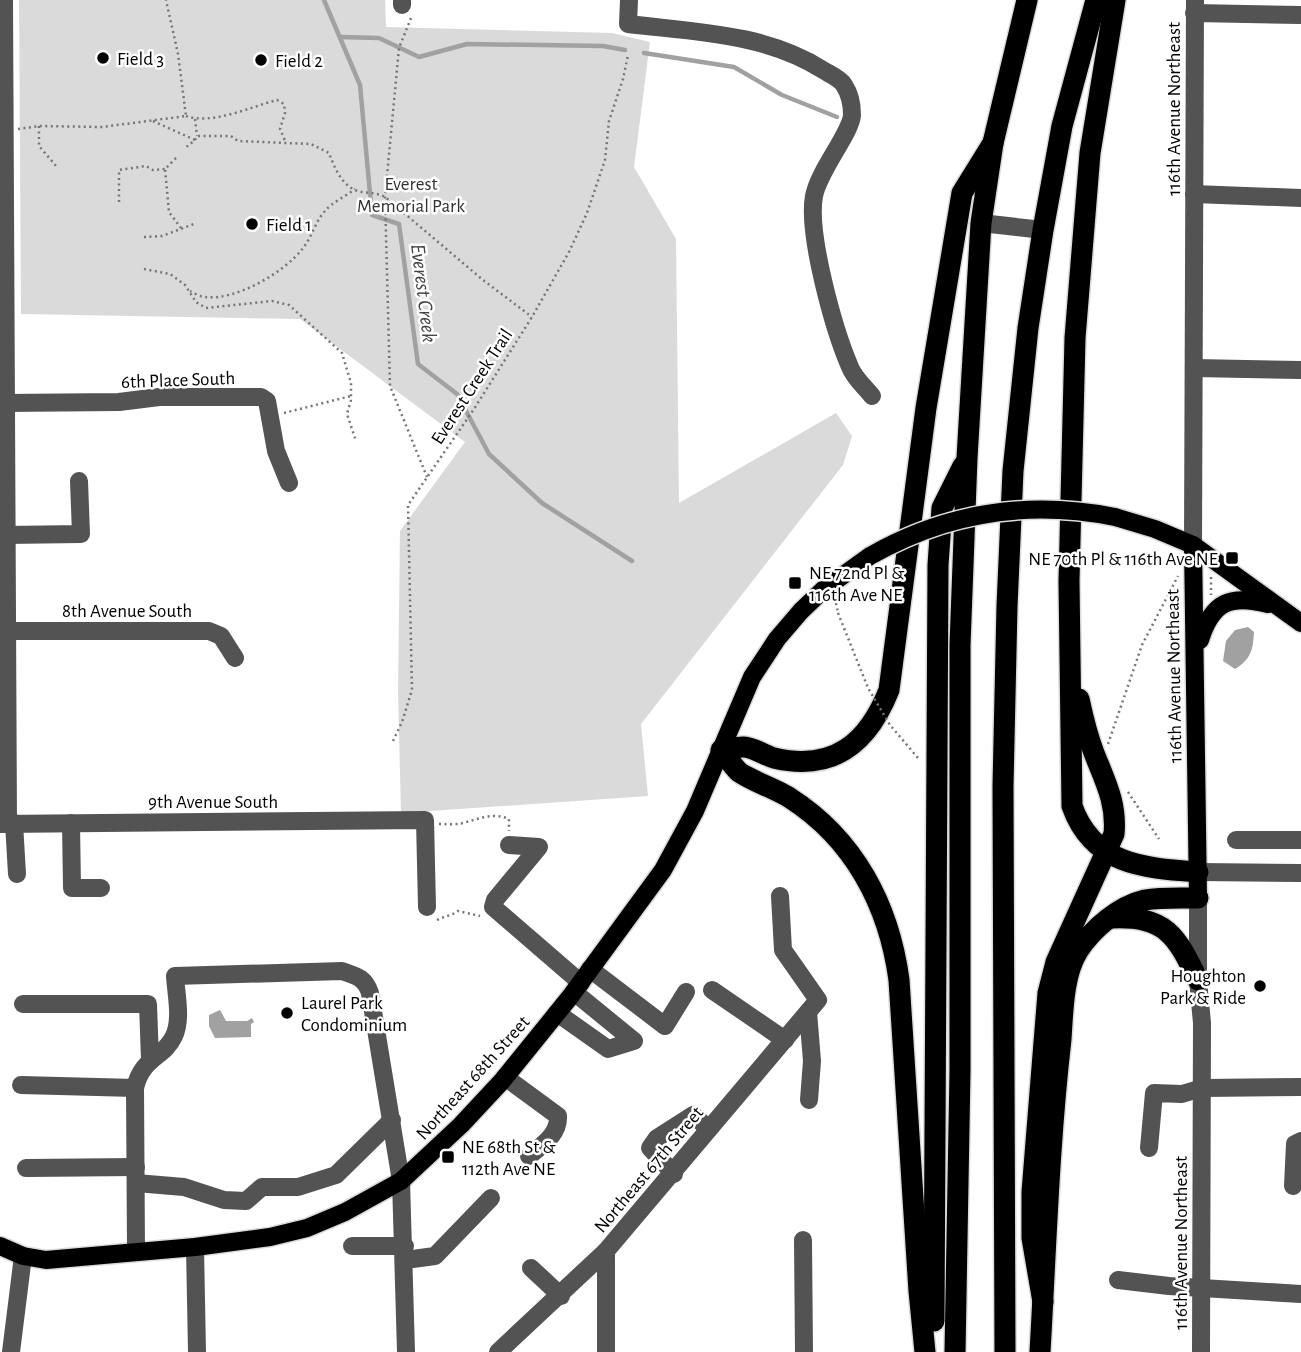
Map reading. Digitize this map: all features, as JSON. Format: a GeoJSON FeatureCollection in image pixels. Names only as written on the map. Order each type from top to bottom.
{"type":"FeatureCollection","features":[{"type":"Feature","properties":{"kind":"highway"},"geometry":{"type":"LineString","coordinates":[[955,1352],[960,1071],[960,645],[967,457],[981,223],[993,143],[1027,0]]}},
{"type":"Feature","properties":{"kind":"highway"},"geometry":{"type":"LineString","coordinates":[[1005,1352],[1003,786],[1013,471],[1028,328],[1043,229],[1062,126],[1096,0]]}},
{"type":"Feature","properties":{"kind":"highway"},"geometry":{"type":"LineString","coordinates":[[1115,0],[1090,153],[1075,338],[1069,635],[1072,806],[1078,823],[1089,839],[1105,852],[1150,869],[1198,872]]}},
{"type":"Feature","properties":{"kind":"highway"},"geometry":{"type":"LineString","coordinates":[[721,750],[746,747],[773,757],[811,761],[852,746],[866,733],[880,712],[888,690],[926,408],[961,193],[993,143]]}},
{"type":"Feature","properties":{"kind":"highway"},"geometry":{"type":"LineString","coordinates":[[933,1352],[938,565],[942,508],[967,457]]}},
{"type":"Feature","properties":{"kind":"highway"},"geometry":{"type":"LineString","coordinates":[[1043,1302],[1032,1238],[1032,1192],[1048,993],[1056,962],[1114,834],[1114,803],[1084,725],[1069,635]]}},
{"type":"Feature","properties":{"kind":"highway"},"geometry":{"type":"LineString","coordinates":[[721,750],[739,774],[789,797],[831,831],[864,873],[890,930],[899,979],[925,1352]]}},
{"type":"Feature","properties":{"kind":"highway"},"geometry":{"type":"LineString","coordinates":[[1040,1352],[1057,1071],[1070,970],[1085,941],[1097,928],[1128,907],[1142,901],[1198,898]]}},
{"type":"Feature","properties":{"kind":"highway"},"geometry":{"type":"LineString","coordinates":[[1111,918],[1131,917],[1149,921],[1165,929],[1175,937],[1198,980]]}},
{"type":"Feature","properties":{"kind":"main road","name":"Northeast 68th Street"},"geometry":{"type":"LineString","coordinates":[[0,1246],[23,1256],[46,1260],[195,1247],[270,1237],[307,1228],[345,1212],[401,1181],[461,1125],[505,1077],[582,981],[663,870],[695,811],[752,677],[777,639],[818,595],[870,556],[891,544],[939,524],[990,512],[1068,510],[1115,517],[1194,545],[1301,623]]}},
{"type":"Feature","properties":{"kind":"main road","name":"116th Avenue Northeast"},"geometry":{"type":"LineString","coordinates":[[1194,545],[1198,898]]}},
{"type":"Feature","properties":{"kind":"main road"},"geometry":{"type":"LineString","coordinates":[[1195,653],[1206,620],[1213,611],[1239,599],[1278,607]]}},
{"type":"Feature","properties":{"kind":"street"},"geometry":{"type":"LineString","coordinates":[[4,0],[7,823],[17,874]]}},
{"type":"Feature","properties":{"kind":"street"},"geometry":{"type":"LineString","coordinates":[[629,0],[628,24],[739,37],[766,43],[809,61],[843,83],[852,102],[852,120],[822,172],[814,196],[813,217],[819,261],[850,370],[872,396]]}},
{"type":"Feature","properties":{"kind":"street"},"geometry":{"type":"LineString","coordinates":[[1194,7],[1301,15]]}},
{"type":"Feature","properties":{"kind":"street","name":"116th Avenue Northeast"},"geometry":{"type":"LineString","coordinates":[[1194,7],[1194,545]]}},
{"type":"Feature","properties":{"kind":"street"},"geometry":{"type":"LineString","coordinates":[[1194,194],[1301,198]]}},
{"type":"Feature","properties":{"kind":"street"},"geometry":{"type":"LineString","coordinates":[[981,223],[1043,229]]}},
{"type":"Feature","properties":{"kind":"street"},"geometry":{"type":"LineString","coordinates":[[1194,368],[1301,370]]}},
{"type":"Feature","properties":{"kind":"street","name":"6th Place South"},"geometry":{"type":"LineString","coordinates":[[4,403],[118,402],[159,397],[261,397],[267,401],[271,417]]}},
{"type":"Feature","properties":{"kind":"street"},"geometry":{"type":"LineString","coordinates":[[271,417],[276,451],[289,483]]}},
{"type":"Feature","properties":{"kind":"street"},"geometry":{"type":"LineString","coordinates":[[5,534],[81,534],[79,481]]}},
{"type":"Feature","properties":{"kind":"street","name":"8th Avenue South"},"geometry":{"type":"LineString","coordinates":[[6,631],[209,631],[221,635],[234,658]]}},
{"type":"Feature","properties":{"kind":"street"},"geometry":{"type":"LineString","coordinates":[[425,820],[427,907]]}},
{"type":"Feature","properties":{"kind":"street","name":"9th Avenue South"},"geometry":{"type":"LineString","coordinates":[[7,823],[425,820]]}},
{"type":"Feature","properties":{"kind":"street"},"geometry":{"type":"LineString","coordinates":[[71,823],[72,888],[100,888]]}},
{"type":"Feature","properties":{"kind":"street"},"geometry":{"type":"LineString","coordinates":[[1236,840],[1301,840]]}},
{"type":"Feature","properties":{"kind":"street"},"geometry":{"type":"LineString","coordinates":[[509,845],[539,846],[495,900],[493,907],[582,981],[634,1041],[608,1049],[557,1013]]}},
{"type":"Feature","properties":{"kind":"street"},"geometry":{"type":"LineString","coordinates":[[1198,872],[1301,873]]}},
{"type":"Feature","properties":{"kind":"street"},"geometry":{"type":"LineString","coordinates":[[780,896],[783,950],[813,1006],[809,1100]]}},
{"type":"Feature","properties":{"kind":"street","name":"116th Avenue Northeast"},"geometry":{"type":"LineString","coordinates":[[1198,898],[1198,980],[1202,1023],[1201,1352]]}},
{"type":"Feature","properties":{"kind":"street"},"geometry":{"type":"LineString","coordinates":[[136,1251],[135,1088],[138,1076],[150,1060],[172,1041],[176,1034],[178,1024],[175,976],[342,971],[358,976],[366,983],[370,993],[401,1181],[406,1352]]}},
{"type":"Feature","properties":{"kind":"street"},"geometry":{"type":"LineString","coordinates":[[582,981],[665,1026],[686,992]]}},
{"type":"Feature","properties":{"kind":"street"},"geometry":{"type":"LineString","coordinates":[[712,990],[785,1040]]}},
{"type":"Feature","properties":{"kind":"street"},"geometry":{"type":"LineString","coordinates":[[23,1004],[148,1004],[150,1060]]}},
{"type":"Feature","properties":{"kind":"street","name":"Northeast 67th Street"},"geometry":{"type":"LineString","coordinates":[[498,1352],[561,1296],[606,1251],[674,1174],[813,1006]]}},
{"type":"Feature","properties":{"kind":"street"},"geometry":{"type":"LineString","coordinates":[[505,1077],[558,1116],[559,1126],[552,1136],[529,1156]]}},
{"type":"Feature","properties":{"kind":"street"},"geometry":{"type":"LineString","coordinates":[[21,1085],[135,1088]]}},
{"type":"Feature","properties":{"kind":"street"},"geometry":{"type":"LineString","coordinates":[[1149,1148],[1154,1093],[1182,1094],[1202,1088],[1301,1087]]}},
{"type":"Feature","properties":{"kind":"street"},"geometry":{"type":"LineString","coordinates":[[674,1174],[650,1148],[657,1138],[693,1115],[709,1129]]}},
{"type":"Feature","properties":{"kind":"street"},"geometry":{"type":"LineString","coordinates":[[26,1168],[136,1175],[224,1200],[246,1201],[262,1187],[298,1188],[336,1175],[392,1120]]}},
{"type":"Feature","properties":{"kind":"street"},"geometry":{"type":"LineString","coordinates":[[1293,1186],[1295,1144],[1301,1140]]}},
{"type":"Feature","properties":{"kind":"street"},"geometry":{"type":"LineString","coordinates":[[352,1246],[435,1256],[491,1198]]}},
{"type":"Feature","properties":{"kind":"street"},"geometry":{"type":"LineString","coordinates":[[803,1240],[804,1352]]}},
{"type":"Feature","properties":{"kind":"street"},"geometry":{"type":"LineString","coordinates":[[195,1247],[197,1352]]}},
{"type":"Feature","properties":{"kind":"street"},"geometry":{"type":"LineString","coordinates":[[606,1251],[606,1352]]}},
{"type":"Feature","properties":{"kind":"street"},"geometry":{"type":"LineString","coordinates":[[8,1350],[23,1256]]}},
{"type":"Feature","properties":{"kind":"street"},"geometry":{"type":"LineString","coordinates":[[531,1268],[561,1296]]}},
{"type":"Feature","properties":{"kind":"street"},"geometry":{"type":"LineString","coordinates":[[1118,1280],[1301,1294]]}},
{"type":"Feature","properties":{"kind":"path"},"geometry":{"type":"LineString","coordinates":[[166,0],[178,54],[186,116]]}},
{"type":"Feature","properties":{"kind":"path"},"geometry":{"type":"LineString","coordinates":[[406,6],[399,48],[385,197],[390,386],[428,477]]}},
{"type":"Feature","properties":{"kind":"path","name":"Everest Creek Trail"},"geometry":{"type":"LineString","coordinates":[[393,741],[412,690],[408,505],[474,410],[569,252],[587,213],[605,160],[609,121],[628,55]]}},
{"type":"Feature","properties":{"kind":"path"},"geometry":{"type":"LineString","coordinates":[[4,128],[102,127],[186,116],[195,119],[221,116],[277,100],[284,104],[285,113],[280,129],[286,143]]}},
{"type":"Feature","properties":{"kind":"path"},"geometry":{"type":"LineString","coordinates":[[184,149],[197,136],[195,119]]}},
{"type":"Feature","properties":{"kind":"path"},"geometry":{"type":"LineString","coordinates":[[152,120],[195,140]]}},
{"type":"Feature","properties":{"kind":"path"},"geometry":{"type":"LineString","coordinates":[[39,126],[39,146],[57,167]]}},
{"type":"Feature","properties":{"kind":"path"},"geometry":{"type":"LineString","coordinates":[[197,136],[231,136],[238,141],[311,144],[329,153],[337,174],[356,190],[385,197],[532,317]]}},
{"type":"Feature","properties":{"kind":"path"},"geometry":{"type":"LineString","coordinates":[[119,202],[119,170],[145,166],[153,170],[164,169],[176,158]]}},
{"type":"Feature","properties":{"kind":"path"},"geometry":{"type":"LineString","coordinates":[[164,169],[170,212],[181,228]]}},
{"type":"Feature","properties":{"kind":"path"},"geometry":{"type":"LineString","coordinates":[[188,290],[204,297],[230,294],[251,287],[268,277],[283,268],[303,249],[326,209],[356,190]]}},
{"type":"Feature","properties":{"kind":"path"},"geometry":{"type":"LineString","coordinates":[[144,237],[162,236],[194,223]]}},
{"type":"Feature","properties":{"kind":"path"},"geometry":{"type":"LineString","coordinates":[[144,270],[170,274],[188,290],[196,302],[206,308],[272,301],[289,305],[342,353],[351,383],[347,414],[356,441]]}},
{"type":"Feature","properties":{"kind":"path"},"geometry":{"type":"LineString","coordinates":[[271,417],[351,396]]}},
{"type":"Feature","properties":{"kind":"path"},"geometry":{"type":"LineString","coordinates":[[1104,750],[1143,645],[1179,575]]}},
{"type":"Feature","properties":{"kind":"path"},"geometry":{"type":"LineString","coordinates":[[1211,577],[1211,598]]}},
{"type":"Feature","properties":{"kind":"path"},"geometry":{"type":"LineString","coordinates":[[836,603],[868,688],[890,725],[918,758]]}},
{"type":"Feature","properties":{"kind":"path"},"geometry":{"type":"LineString","coordinates":[[1122,784],[1160,839]]}},
{"type":"Feature","properties":{"kind":"path"},"geometry":{"type":"LineString","coordinates":[[425,820],[434,824],[461,824],[483,817],[504,816],[509,819],[509,845]]}},
{"type":"Feature","properties":{"kind":"path"},"geometry":{"type":"LineString","coordinates":[[427,907],[428,918],[431,920],[452,916],[458,911],[477,916],[500,914]]}},
{"type":"Feature","properties":{"kind":"green space","name":"Everest Memorial Park"},"geometry":{"type":"Polygon","coordinates":[[[19,0],[385,0],[386,27],[612,33],[650,42],[634,167],[676,239],[679,503],[836,413],[852,436],[843,465],[641,724],[648,796],[401,813],[398,692],[400,531],[465,442],[300,319],[21,314],[19,0]]]}},
{"type":"Feature","properties":{"kind":"shaded area"},"geometry":{"type":"Polygon","coordinates":[[[1248,627],[1254,632],[1252,649],[1245,662],[1235,669],[1223,661],[1226,641],[1235,630],[1248,627]]]}},
{"type":"Feature","properties":{"kind":"shaded area"},"geometry":{"type":"Polygon","coordinates":[[[220,1010],[226,1021],[247,1021],[252,1018],[254,1022],[251,1024],[251,1037],[215,1038],[209,1026],[209,1015],[220,1010]]]}},
{"type":"Feature","properties":{"kind":"waterway","name":"Everest Creek"},"geometry":{"type":"LineString","coordinates":[[324,0],[360,85],[372,215],[399,224],[418,364],[457,394],[489,454],[542,503],[632,561]]}},
{"type":"Feature","properties":{"kind":"waterway","name":"Everest Creek"},"geometry":{"type":"LineString","coordinates":[[340,37],[379,38],[419,57],[467,44],[603,46],[625,50]]}},
{"type":"Feature","properties":{"kind":"waterway","name":"Everest Creek"},"geometry":{"type":"LineString","coordinates":[[644,53],[734,67],[782,95],[837,117]]}},
{"type":"Feature","properties":{"kind":"place","name":"Field 3"},"geometry":{"type":"Point","coordinates":[103,58]}},
{"type":"Feature","properties":{"kind":"place","name":"Field 2"},"geometry":{"type":"Point","coordinates":[261,60]}},
{"type":"Feature","properties":{"kind":"place","name":"Field 1"},"geometry":{"type":"Point","coordinates":[252,224]}},
{"type":"Feature","properties":{"kind":"place","name":"NE 70th Pl & 116th Ave NE"},"geometry":{"type":"Point","coordinates":[1232,558]}},
{"type":"Feature","properties":{"kind":"place","name":"NE 72nd Pl & 116th Ave NE"},"geometry":{"type":"Point","coordinates":[795,583]}},
{"type":"Feature","properties":{"kind":"place","name":"Houghton Park & Ride"},"geometry":{"type":"Point","coordinates":[1260,986]}},
{"type":"Feature","properties":{"kind":"place","name":"Laurel Park Condominium"},"geometry":{"type":"Point","coordinates":[287,1013]}},
{"type":"Feature","properties":{"kind":"place","name":"NE 68th St & 112th Ave NE"},"geometry":{"type":"Point","coordinates":[448,1157]}}]}
